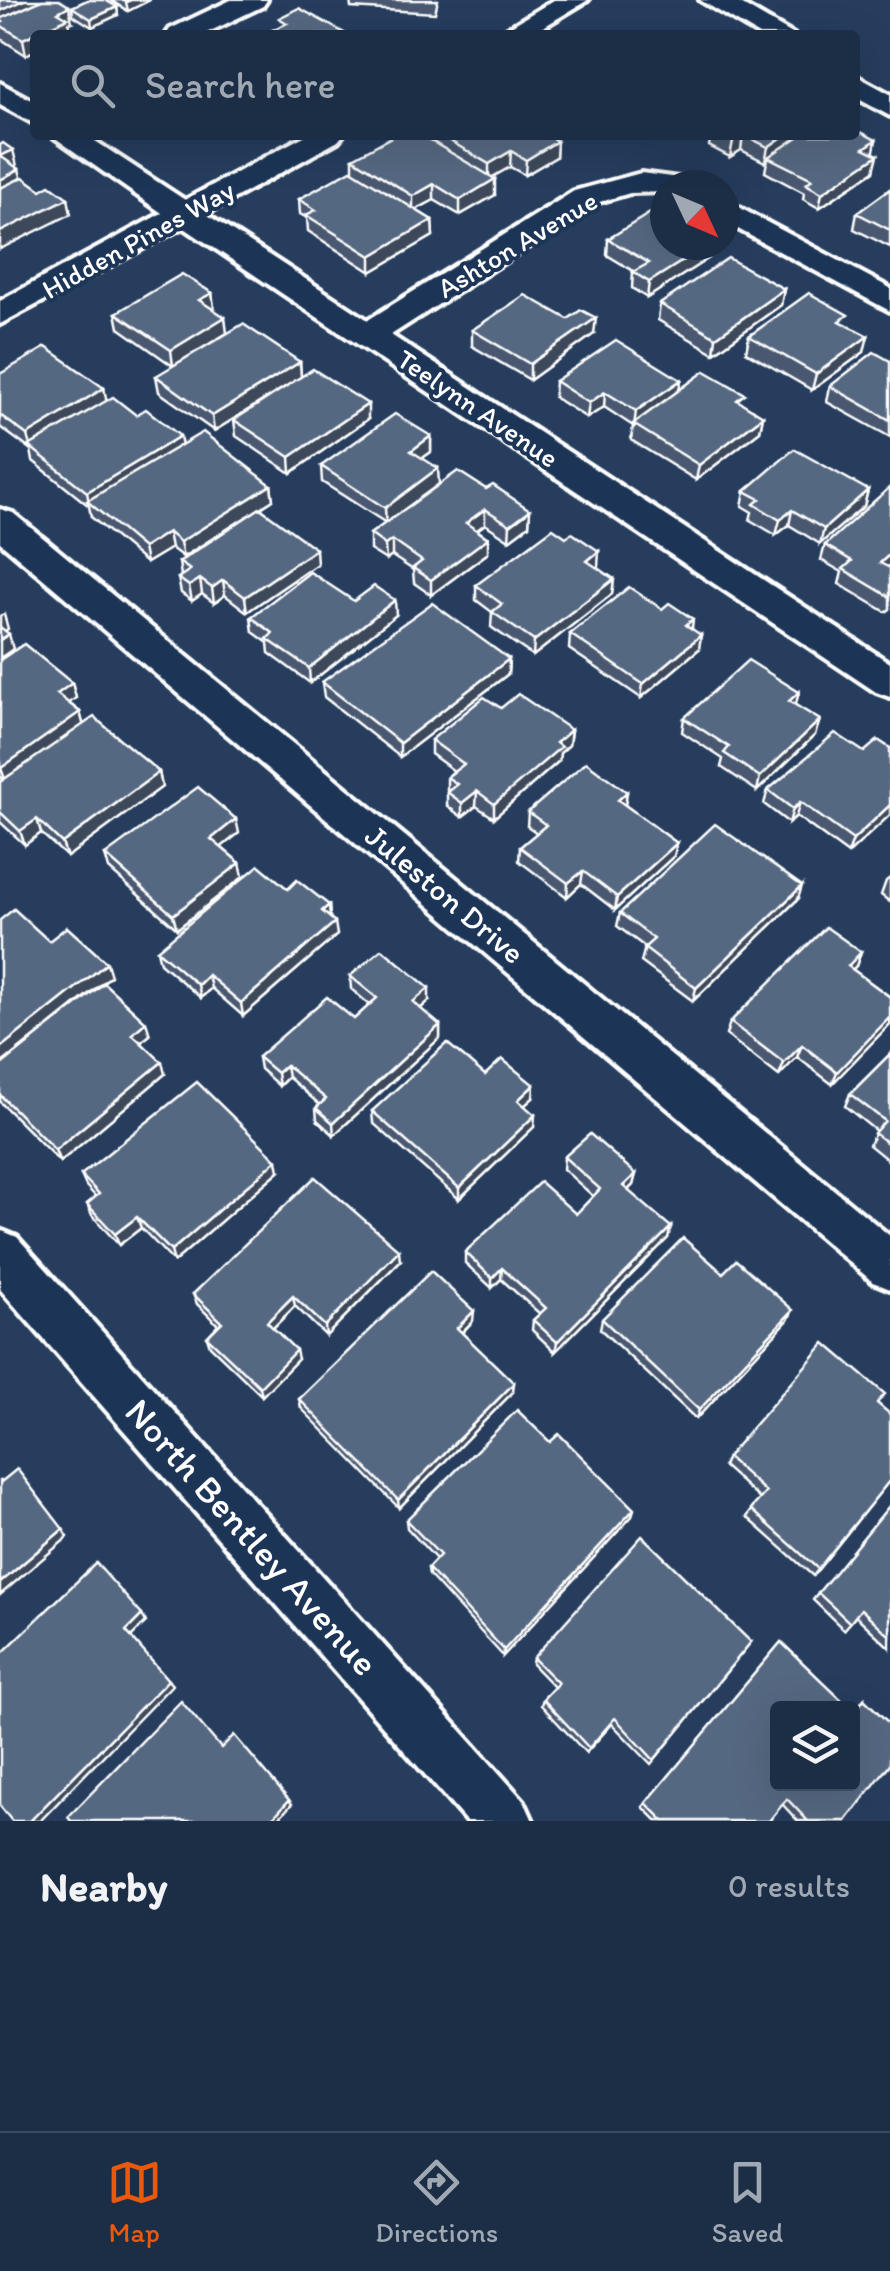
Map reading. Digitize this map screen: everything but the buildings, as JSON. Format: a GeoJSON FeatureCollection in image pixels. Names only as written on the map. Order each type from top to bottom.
{"type":"FeatureCollection","features":[{"type":"Feature","properties":{"kind":"street"},"geometry":{"type":"LineString","coordinates":[[190,30],[253,0]]}},
{"type":"Feature","properties":{"kind":"street"},"geometry":{"type":"LineString","coordinates":[[519,30],[574,0]]}},
{"type":"Feature","properties":{"kind":"street"},"geometry":{"type":"LineString","coordinates":[[714,0],[771,30]]}},
{"type":"Feature","properties":{"kind":"street"},"geometry":{"type":"LineString","coordinates":[[860,87],[890,107]]}},
{"type":"Feature","properties":{"kind":"street"},"geometry":{"type":"LineString","coordinates":[[0,92],[30,109]]}},
{"type":"Feature","properties":{"kind":"street","name":"Teelynn Avenue"},"geometry":{"type":"LineString","coordinates":[[74,140],[890,682]]}},
{"type":"Feature","properties":{"kind":"street","name":"Hidden Pines Way"},"geometry":{"type":"LineString","coordinates":[[0,314],[319,140]]}},
{"type":"Feature","properties":{"kind":"street","name":"Ashton Avenue"},"geometry":{"type":"LineString","coordinates":[[368,335],[585,197],[650,180]]}},
{"type":"Feature","properties":{"kind":"street"},"geometry":{"type":"LineString","coordinates":[[740,218],[890,301]]}},
{"type":"Feature","properties":{"kind":"street","name":"Juleston Drive"},"geometry":{"type":"LineString","coordinates":[[0,522],[890,1266]]}},
{"type":"Feature","properties":{"kind":"street","name":"North Bentley Avenue"},"geometry":{"type":"LineString","coordinates":[[0,1253],[504,1821]]}}]}
